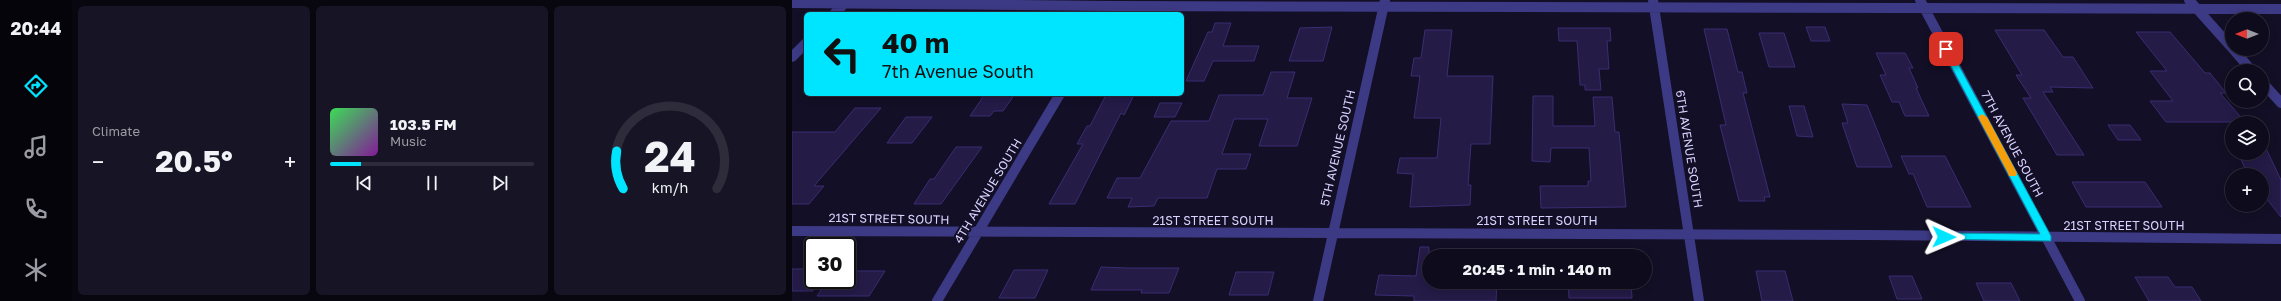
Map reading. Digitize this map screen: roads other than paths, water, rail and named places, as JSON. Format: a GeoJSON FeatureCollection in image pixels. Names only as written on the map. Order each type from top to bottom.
{"type":"FeatureCollection","features":[{"type":"Feature","properties":{"kind":"street"},"geometry":{"type":"LineString","coordinates":[[2189,0],[2225,41]]}},
{"type":"Feature","properties":{"kind":"street"},"geometry":{"type":"LineString","coordinates":[[836,12],[847,1]]}},
{"type":"Feature","properties":{"kind":"street"},"geometry":{"type":"LineString","coordinates":[[792,2],[1922,4],[2281,9]]}},
{"type":"Feature","properties":{"kind":"street"},"geometry":{"type":"LineString","coordinates":[[1109,12],[1114,3]]}},
{"type":"Feature","properties":{"kind":"street","name":"5TH AVENUE SOUTH"},"geometry":{"type":"LineString","coordinates":[[1318,301],[1384,3]]}},
{"type":"Feature","properties":{"kind":"street","name":"6TH AVENUE SOUTH"},"geometry":{"type":"LineString","coordinates":[[1654,3],[1699,301]]}},
{"type":"Feature","properties":{"kind":"street","name":"7TH AVENUE SOUTH"},"geometry":{"type":"LineString","coordinates":[[1922,4],[2080,301]]}},
{"type":"Feature","properties":{"kind":"street"},"geometry":{"type":"LineString","coordinates":[[792,57],[804,45]]}},
{"type":"Feature","properties":{"kind":"street"},"geometry":{"type":"LineString","coordinates":[[2238,56],[2246,64]]}},
{"type":"Feature","properties":{"kind":"street"},"geometry":{"type":"LineString","coordinates":[[2269,90],[2281,103]]}},
{"type":"Feature","properties":{"kind":"street","name":"4TH AVENUE SOUTH"},"geometry":{"type":"LineString","coordinates":[[936,301],[1059,96]]}},
{"type":"Feature","properties":{"kind":"street","name":"21ST STREET SOUTH"},"geometry":{"type":"LineString","coordinates":[[792,232],[1689,235],[2281,239]]}}]}
